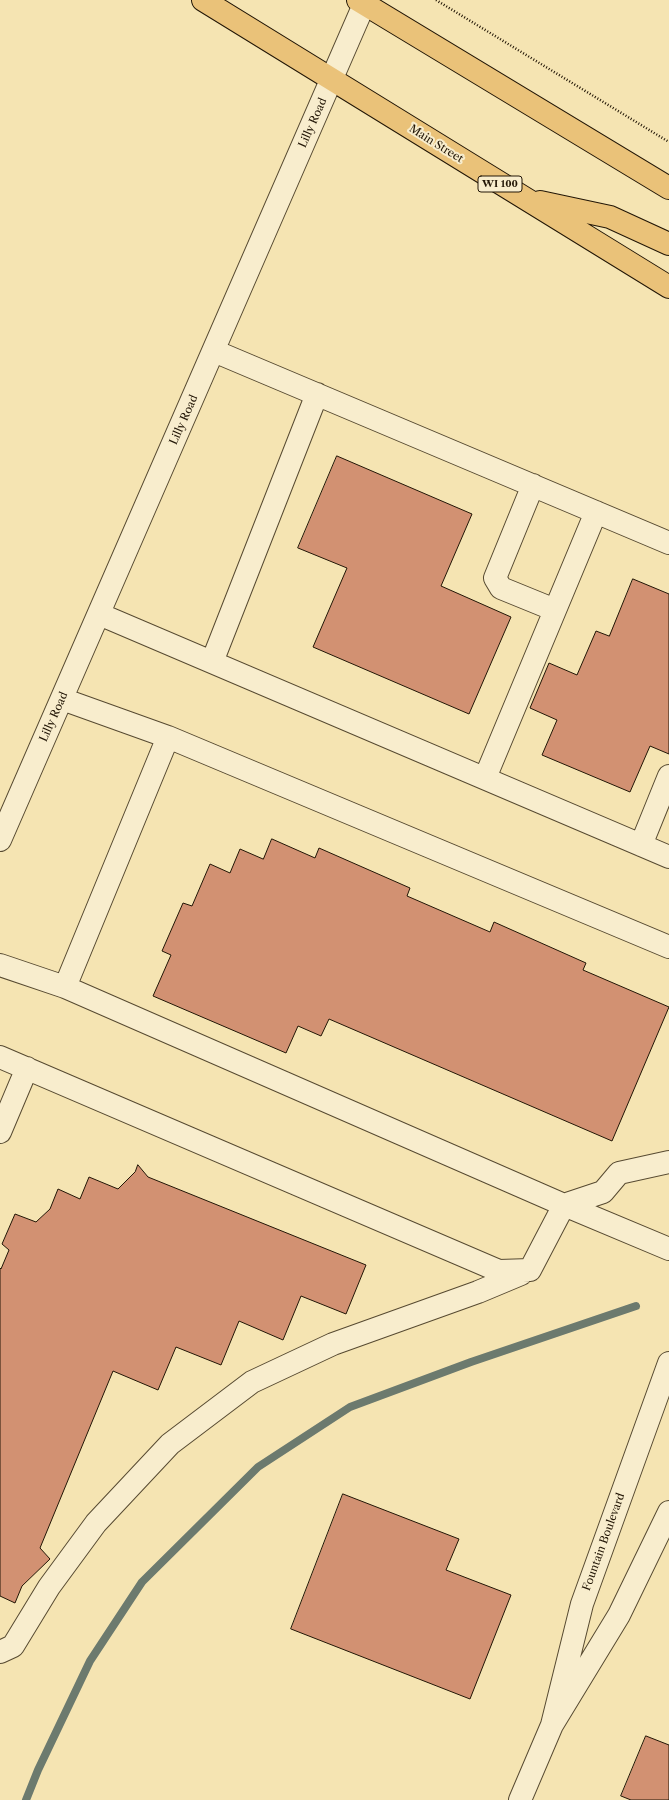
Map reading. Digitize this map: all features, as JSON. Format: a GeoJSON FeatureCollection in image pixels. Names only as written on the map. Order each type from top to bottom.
{"type":"FeatureCollection","features":[{"type":"Feature","properties":{"kind":"main road","name":"Main Street"},"geometry":{"type":"LineString","coordinates":[[203,0],[669,287]]}},
{"type":"Feature","properties":{"kind":"main road"},"geometry":{"type":"LineString","coordinates":[[363,1],[669,188]]}},
{"type":"Feature","properties":{"kind":"main road"},"geometry":{"type":"LineString","coordinates":[[525,199],[610,217],[669,244]]}},
{"type":"Feature","properties":{"kind":"street","name":"Lilly Road"},"geometry":{"type":"LineString","coordinates":[[0,840],[333,79],[363,1]]}},
{"type":"Feature","properties":{"kind":"street"},"geometry":{"type":"LineString","coordinates":[[214,351],[669,543]]}},
{"type":"Feature","properties":{"kind":"street"},"geometry":{"type":"LineString","coordinates":[[212,662],[317,394]]}},
{"type":"Feature","properties":{"kind":"street"},"geometry":{"type":"LineString","coordinates":[[533,485],[495,578],[502,588],[555,610]]}},
{"type":"Feature","properties":{"kind":"street"},"geometry":{"type":"LineString","coordinates":[[485,778],[596,512]]}},
{"type":"Feature","properties":{"kind":"street"},"geometry":{"type":"LineString","coordinates":[[99,614],[669,857]]}},
{"type":"Feature","properties":{"kind":"street"},"geometry":{"type":"LineString","coordinates":[[62,699],[168,737],[669,947]]}},
{"type":"Feature","properties":{"kind":"street"},"geometry":{"type":"LineString","coordinates":[[65,987],[168,737]]}},
{"type":"Feature","properties":{"kind":"street"},"geometry":{"type":"LineString","coordinates":[[640,845],[669,776]]}},
{"type":"Feature","properties":{"kind":"street"},"geometry":{"type":"LineString","coordinates":[[0,965],[65,987],[564,1206],[669,1249]]}},
{"type":"Feature","properties":{"kind":"street"},"geometry":{"type":"LineString","coordinates":[[0,1057],[499,1271],[530,1270]]}},
{"type":"Feature","properties":{"kind":"street"},"geometry":{"type":"LineString","coordinates":[[0,1132],[27,1068]]}},
{"type":"Feature","properties":{"kind":"street"},"geometry":{"type":"LineString","coordinates":[[0,1652],[13,1646],[49,1587],[96,1523],[170,1444],[252,1382],[333,1344],[478,1292],[530,1270],[564,1206],[603,1192],[619,1174],[669,1162]]}},
{"type":"Feature","properties":{"kind":"street","name":"Fountain Boulevard"},"geometry":{"type":"LineString","coordinates":[[552,1725],[582,1604],[669,1363]]}},
{"type":"Feature","properties":{"kind":"street","name":"Fountain Boulevard"},"geometry":{"type":"LineString","coordinates":[[520,1800],[552,1725],[620,1615],[669,1512]]}},
{"type":"Feature","properties":{"kind":"path"},"geometry":{"type":"LineString","coordinates":[[436,0],[669,142]]}},
{"type":"Feature","properties":{"kind":"building"},"geometry":{"type":"Polygon","coordinates":[[[337,456],[472,514],[441,586],[511,617],[469,714],[313,647],[347,568],[298,548],[337,456]]]}},
{"type":"Feature","properties":{"kind":"building"},"geometry":{"type":"Polygon","coordinates":[[[633,579],[669,594],[669,754],[650,746],[630,792],[542,755],[557,720],[530,708],[549,663],[577,675],[596,631],[609,636],[633,579]]]}},
{"type":"Feature","properties":{"kind":"building"},"geometry":{"type":"Polygon","coordinates":[[[272,839],[315,858],[319,848],[410,888],[407,896],[490,932],[494,922],[586,963],[583,970],[669,1007],[612,1141],[329,1019],[321,1036],[298,1026],[286,1053],[153,996],[171,955],[162,951],[183,903],[192,906],[210,864],[230,873],[240,849],[263,859],[272,839]]]}},
{"type":"Feature","properties":{"kind":"building"},"geometry":{"type":"Polygon","coordinates":[[[138,1165],[148,1177],[366,1265],[346,1314],[301,1296],[283,1340],[239,1321],[221,1365],[176,1347],[158,1390],[113,1371],[40,1548],[50,1559],[22,1586],[15,1603],[0,1596],[0,1268],[1,1269],[9,1250],[2,1244],[15,1214],[36,1222],[50,1209],[58,1189],[80,1199],[89,1177],[118,1189],[135,1172],[138,1165]]]}},
{"type":"Feature","properties":{"kind":"building"},"geometry":{"type":"Polygon","coordinates":[[[343,1494],[459,1539],[446,1570],[511,1595],[470,1699],[291,1629],[343,1494]]]}},
{"type":"Feature","properties":{"kind":"building"},"geometry":{"type":"Polygon","coordinates":[[[646,1736],[669,1745],[669,1800],[631,1800],[621,1796],[646,1736]]]}},
{"type":"Feature","properties":{"kind":"waterway"},"geometry":{"type":"LineString","coordinates":[[26,1800],[38,1770],[90,1661],[142,1582],[258,1467],[350,1407],[471,1362],[636,1306]]}}]}
